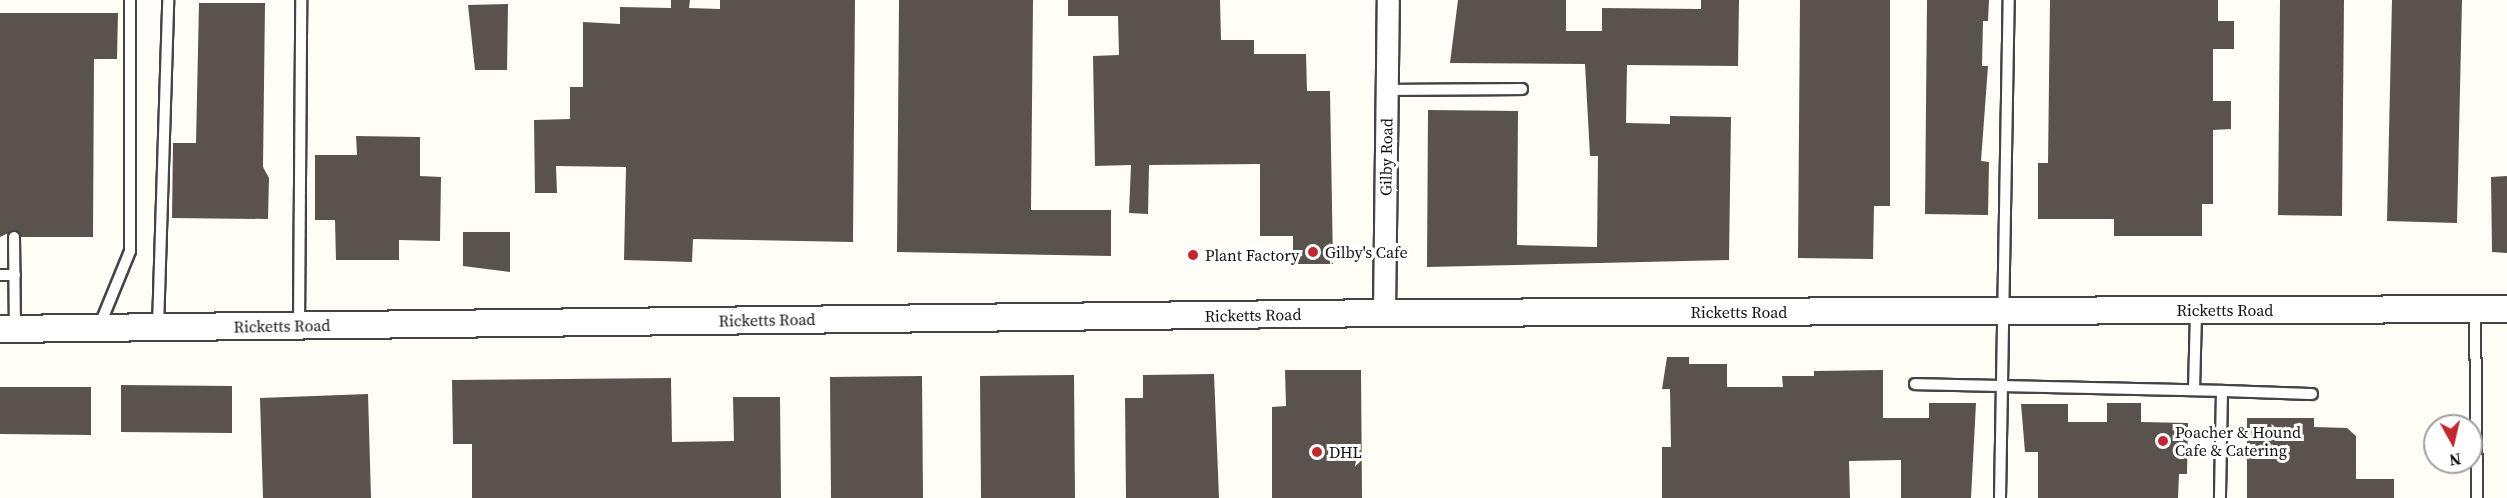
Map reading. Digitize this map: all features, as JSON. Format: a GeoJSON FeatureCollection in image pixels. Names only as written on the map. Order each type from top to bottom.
{"type":"FeatureCollection","features":[{"type":"Feature","properties":{"kind":"street","name":"Gilby Road"},"geometry":{"type":"LineString","coordinates":[[1384,313],[1388,0]]}},
{"type":"Feature","properties":{"kind":"street","name":"Ricketts Road"},"geometry":{"type":"LineString","coordinates":[[8,329],[1384,313],[2507,309]]}},
{"type":"Feature","properties":{"kind":"lane"},"geometry":{"type":"LineString","coordinates":[[98,327],[130,251],[130,0]]}},
{"type":"Feature","properties":{"kind":"lane"},"geometry":{"type":"LineString","coordinates":[[158,327],[168,0]]}},
{"type":"Feature","properties":{"kind":"lane"},"geometry":{"type":"LineString","coordinates":[[299,325],[301,0]]}},
{"type":"Feature","properties":{"kind":"lane"},"geometry":{"type":"LineString","coordinates":[[2000,498],[2009,0]]}},
{"type":"Feature","properties":{"kind":"lane"},"geometry":{"type":"LineString","coordinates":[[1387,90],[1522,89]]}},
{"type":"Feature","properties":{"kind":"lane"},"geometry":{"type":"LineString","coordinates":[[8,329],[15,275],[14,237]]}},
{"type":"Feature","properties":{"kind":"lane"},"geometry":{"type":"LineString","coordinates":[[0,275],[15,275]]}},
{"type":"Feature","properties":{"kind":"lane"},"geometry":{"type":"LineString","coordinates":[[2475,309],[2477,498]]}},
{"type":"Feature","properties":{"kind":"lane"},"geometry":{"type":"LineString","coordinates":[[2194,390],[2196,311]]}},
{"type":"Feature","properties":{"kind":"lane"},"geometry":{"type":"LineString","coordinates":[[1915,384],[2312,394]]}},
{"type":"Feature","properties":{"kind":"lane"},"geometry":{"type":"LineString","coordinates":[[2220,498],[2222,391]]}},
{"type":"Feature","properties":{"kind":"building"},"geometry":{"type":"Polygon","coordinates":[[[671,0],[690,0],[689,8],[720,9],[720,0],[855,0],[853,242],[693,239],[692,262],[624,260],[626,167],[556,166],[557,193],[535,193],[534,120],[570,119],[570,87],[583,87],[583,22],[620,24],[620,7],[671,8],[671,0]]]}},
{"type":"Feature","properties":{"kind":"building"},"geometry":{"type":"Polygon","coordinates":[[[899,0],[1033,0],[1031,210],[1111,210],[1111,256],[897,252],[899,0]]]}},
{"type":"Feature","properties":{"kind":"building"},"geometry":{"type":"Polygon","coordinates":[[[1068,0],[1220,0],[1221,40],[1254,40],[1254,54],[1306,54],[1307,91],[1330,91],[1333,264],[1293,264],[1293,236],[1260,236],[1260,164],[1149,165],[1148,214],[1129,213],[1131,165],[1095,166],[1093,56],[1119,55],[1118,16],[1068,16],[1068,0]]]}},
{"type":"Feature","properties":{"kind":"building"},"geometry":{"type":"Polygon","coordinates":[[[1458,0],[1566,0],[1566,31],[1602,31],[1602,8],[1701,9],[1701,0],[1739,0],[1738,66],[1627,65],[1626,123],[1670,124],[1670,116],[1731,117],[1729,260],[1427,267],[1428,110],[1518,111],[1517,245],[1597,247],[1598,156],[1590,156],[1585,64],[1450,63],[1458,0]]]}},
{"type":"Feature","properties":{"kind":"building"},"geometry":{"type":"Polygon","coordinates":[[[1800,0],[1890,0],[1890,206],[1874,206],[1873,259],[1798,258],[1800,0]]]}},
{"type":"Feature","properties":{"kind":"building"},"geometry":{"type":"Polygon","coordinates":[[[1927,0],[1989,0],[1988,21],[1983,21],[1982,66],[1988,66],[1981,161],[1989,162],[1988,215],[1925,214],[1927,0]]]}},
{"type":"Feature","properties":{"kind":"building"},"geometry":{"type":"Polygon","coordinates":[[[2050,0],[2218,0],[2218,21],[2234,21],[2234,49],[2213,49],[2213,101],[2231,101],[2231,129],[2213,130],[2213,204],[2202,204],[2202,236],[2114,236],[2114,219],[2038,219],[2038,163],[2048,163],[2050,0]]]}},
{"type":"Feature","properties":{"kind":"building"},"geometry":{"type":"Polygon","coordinates":[[[2280,0],[2344,0],[2342,216],[2278,215],[2280,0]]]}},
{"type":"Feature","properties":{"kind":"building"},"geometry":{"type":"Polygon","coordinates":[[[2392,0],[2462,0],[2457,223],[2387,221],[2392,0]]]}},
{"type":"Feature","properties":{"kind":"building"},"geometry":{"type":"Polygon","coordinates":[[[199,3],[265,3],[263,167],[269,178],[268,219],[172,218],[173,143],[196,143],[199,3]]]}},
{"type":"Feature","properties":{"kind":"building"},"geometry":{"type":"Polygon","coordinates":[[[508,4],[507,70],[475,70],[468,5],[508,4]]]}},
{"type":"Feature","properties":{"kind":"building"},"geometry":{"type":"Polygon","coordinates":[[[0,13],[118,13],[117,59],[94,59],[93,237],[21,237],[15,230],[0,237],[0,13]]]}},
{"type":"Feature","properties":{"kind":"building"},"geometry":{"type":"Polygon","coordinates":[[[356,136],[420,137],[420,176],[441,177],[440,241],[399,240],[399,260],[336,260],[335,220],[315,220],[315,155],[357,155],[356,136]]]}},
{"type":"Feature","properties":{"kind":"building"},"geometry":{"type":"Polygon","coordinates":[[[2507,176],[2507,253],[2492,252],[2491,177],[2507,176]]]}},
{"type":"Feature","properties":{"kind":"building"},"geometry":{"type":"Polygon","coordinates":[[[463,232],[510,232],[510,272],[463,266],[463,232]]]}},
{"type":"Feature","properties":{"kind":"building"},"geometry":{"type":"Polygon","coordinates":[[[1667,357],[1689,357],[1689,364],[1727,364],[1727,387],[1783,387],[1782,376],[1814,376],[1814,371],[1883,370],[1883,418],[1929,418],[1929,403],[1976,403],[1971,498],[1901,498],[1901,460],[1849,461],[1850,498],[1662,498],[1662,447],[1671,447],[1670,389],[1662,389],[1667,357]]]}},
{"type":"Feature","properties":{"kind":"building","name":"DHL"},"geometry":{"type":"Polygon","coordinates":[[[1285,370],[1361,370],[1362,498],[1272,498],[1272,407],[1286,406],[1285,370]]]}},
{"type":"Feature","properties":{"kind":"building"},"geometry":{"type":"Polygon","coordinates":[[[1214,374],[1219,498],[1126,498],[1125,398],[1143,398],[1143,375],[1214,374]]]}},
{"type":"Feature","properties":{"kind":"building"},"geometry":{"type":"Polygon","coordinates":[[[1074,375],[1075,498],[981,498],[980,376],[1074,375]]]}},
{"type":"Feature","properties":{"kind":"building"},"geometry":{"type":"Polygon","coordinates":[[[922,376],[923,498],[831,498],[830,377],[922,376]]]}},
{"type":"Feature","properties":{"kind":"building"},"geometry":{"type":"Polygon","coordinates":[[[671,378],[672,442],[734,441],[733,397],[780,397],[781,498],[472,498],[472,444],[453,444],[452,380],[671,378]]]}},
{"type":"Feature","properties":{"kind":"building"},"geometry":{"type":"Polygon","coordinates":[[[121,385],[232,386],[232,433],[121,432],[121,385]]]}},
{"type":"Feature","properties":{"kind":"building"},"geometry":{"type":"Polygon","coordinates":[[[0,387],[91,387],[91,435],[0,434],[0,387]]]}},
{"type":"Feature","properties":{"kind":"building"},"geometry":{"type":"Polygon","coordinates":[[[368,394],[371,498],[263,498],[260,398],[368,394]]]}},
{"type":"Feature","properties":{"kind":"building"},"geometry":{"type":"Polygon","coordinates":[[[2107,403],[2141,403],[2141,422],[2188,423],[2187,474],[2179,474],[2178,498],[2038,498],[2038,452],[2025,452],[2021,404],[2068,404],[2068,422],[2107,422],[2107,403]]]}},
{"type":"Feature","properties":{"kind":"building"},"geometry":{"type":"Polygon","coordinates":[[[2247,418],[2314,418],[2314,427],[2347,428],[2356,436],[2356,479],[2394,479],[2394,498],[2247,498],[2247,418]]]}},
{"type":"Feature","properties":{"kind":"place","name":"Gilby's Cafe"},"geometry":{"type":"Point","coordinates":[1313,252]}},
{"type":"Feature","properties":{"kind":"place","name":"Plant Factory"},"geometry":{"type":"Point","coordinates":[1193,255]}},
{"type":"Feature","properties":{"kind":"place","name":"Poacher & Hound Cafe & Catering"},"geometry":{"type":"Point","coordinates":[2163,441]}},
{"type":"Feature","properties":{"kind":"place","name":"DHL"},"geometry":{"type":"Point","coordinates":[1317,452]}}]}
